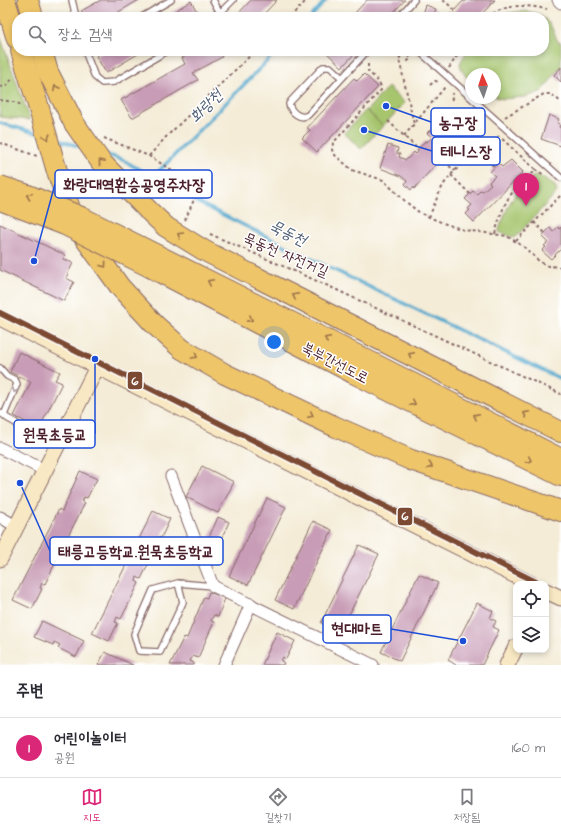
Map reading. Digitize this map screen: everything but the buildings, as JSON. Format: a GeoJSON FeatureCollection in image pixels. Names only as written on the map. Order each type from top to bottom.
{"type":"FeatureCollection","features":[{"type":"Feature","properties":{"kind":"highway"},"geometry":{"type":"LineString","coordinates":[[5,0],[12,23]]}},
{"type":"Feature","properties":{"kind":"highway"},"geometry":{"type":"LineString","coordinates":[[28,0],[32,12]]}},
{"type":"Feature","properties":{"kind":"highway"},"geometry":{"type":"LineString","coordinates":[[23,56],[38,105],[65,171],[76,226],[120,286],[155,325],[182,349],[225,374],[334,426],[411,460],[561,511]]}},
{"type":"Feature","properties":{"kind":"highway"},"geometry":{"type":"LineString","coordinates":[[43,56],[48,72],[74,123],[101,162],[166,227],[205,251],[561,432]]}},
{"type":"Feature","properties":{"kind":"highway","name":"북부간선도로"},"geometry":{"type":"LineString","coordinates":[[0,186],[28,195],[81,217],[561,476]]}},
{"type":"Feature","properties":{"kind":"highway","name":"북부간선도로"},"geometry":{"type":"LineString","coordinates":[[0,200],[65,225],[357,365],[561,459]]}},
{"type":"Feature","properties":{"kind":"main road"},"geometry":{"type":"LineString","coordinates":[[0,318],[526,581]]}},
{"type":"Feature","properties":{"kind":"main road"},"geometry":{"type":"LineString","coordinates":[[0,559],[44,470],[98,367]]}},
{"type":"Feature","properties":{"kind":"main road"},"geometry":{"type":"LineString","coordinates":[[549,592],[561,598]]}},
{"type":"Feature","properties":{"kind":"main road"},"geometry":{"type":"LineString","coordinates":[[507,665],[513,653]]}},
{"type":"Feature","properties":{"kind":"street"},"geometry":{"type":"LineString","coordinates":[[558,0],[561,3]]}},
{"type":"Feature","properties":{"kind":"street"},"geometry":{"type":"LineString","coordinates":[[0,448],[44,470]]}},
{"type":"Feature","properties":{"kind":"street"},"geometry":{"type":"LineString","coordinates":[[171,476],[214,586],[373,665]]}},
{"type":"Feature","properties":{"kind":"street"},"geometry":{"type":"LineString","coordinates":[[0,518],[16,526]]}},
{"type":"Feature","properties":{"kind":"street"},"geometry":{"type":"LineString","coordinates":[[224,665],[251,604]]}},
{"type":"Feature","properties":{"kind":"lane"},"geometry":{"type":"LineString","coordinates":[[75,12],[72,2],[79,0]]}},
{"type":"Feature","properties":{"kind":"lane"},"geometry":{"type":"LineString","coordinates":[[151,12],[171,0]]}},
{"type":"Feature","properties":{"kind":"lane"},"geometry":{"type":"LineString","coordinates":[[213,0],[217,12]]}},
{"type":"Feature","properties":{"kind":"lane"},"geometry":{"type":"LineString","coordinates":[[221,12],[233,0]]}},
{"type":"Feature","properties":{"kind":"lane"},"geometry":{"type":"LineString","coordinates":[[403,12],[414,0]]}},
{"type":"Feature","properties":{"kind":"lane"},"geometry":{"type":"LineString","coordinates":[[87,56],[95,77],[102,83],[108,83],[114,82],[158,56]]}},
{"type":"Feature","properties":{"kind":"lane"},"geometry":{"type":"LineString","coordinates":[[342,78],[330,67],[323,68],[291,100],[289,104],[292,110],[300,116],[305,117],[308,115],[362,56]]}},
{"type":"Feature","properties":{"kind":"lane"},"geometry":{"type":"LineString","coordinates":[[425,56],[561,178]]}},
{"type":"Feature","properties":{"kind":"lane"},"geometry":{"type":"LineString","coordinates":[[0,368],[7,376],[16,380],[17,384],[2,414],[17,425],[25,440]]}},
{"type":"Feature","properties":{"kind":"lane"},"geometry":{"type":"LineString","coordinates":[[178,583],[183,602],[160,652],[139,651],[134,634],[153,590],[178,583],[214,586]]}},
{"type":"Feature","properties":{"kind":"path"},"geometry":{"type":"LineString","coordinates":[[295,12],[307,0]]}},
{"type":"Feature","properties":{"kind":"path"},"geometry":{"type":"LineString","coordinates":[[443,0],[455,10]]}},
{"type":"Feature","properties":{"kind":"path"},"geometry":{"type":"LineString","coordinates":[[497,12],[504,8],[517,5],[529,5],[547,9]]}},
{"type":"Feature","properties":{"kind":"path"},"geometry":{"type":"LineString","coordinates":[[186,179],[149,156],[166,137],[250,56]]}},
{"type":"Feature","properties":{"kind":"path"},"geometry":{"type":"LineString","coordinates":[[401,56],[399,59],[414,124]]}},
{"type":"Feature","properties":{"kind":"path"},"geometry":{"type":"LineString","coordinates":[[406,63],[411,58],[409,56]]}},
{"type":"Feature","properties":{"kind":"path"},"geometry":{"type":"LineString","coordinates":[[448,69],[457,56]]}},
{"type":"Feature","properties":{"kind":"path"},"geometry":{"type":"LineString","coordinates":[[370,61],[367,66],[368,71],[379,82],[381,90],[333,143],[333,153],[352,170],[383,180],[411,207],[428,217],[464,230],[507,236],[516,241],[540,262],[548,266],[561,267]]}},
{"type":"Feature","properties":{"kind":"path"},"geometry":{"type":"LineString","coordinates":[[0,87],[6,86],[10,83],[14,76]]}},
{"type":"Feature","properties":{"kind":"path"},"geometry":{"type":"LineString","coordinates":[[430,85],[437,81],[453,95],[451,100]]}},
{"type":"Feature","properties":{"kind":"path"},"geometry":{"type":"LineString","coordinates":[[404,136],[445,87]]}},
{"type":"Feature","properties":{"kind":"path"},"geometry":{"type":"LineString","coordinates":[[504,118],[544,94],[551,94],[561,102]]}},
{"type":"Feature","properties":{"kind":"path"},"geometry":{"type":"LineString","coordinates":[[388,121],[418,148]]}},
{"type":"Feature","properties":{"kind":"path"},"geometry":{"type":"LineString","coordinates":[[494,131],[535,169],[535,171],[520,183],[509,197],[499,219],[495,234]]}},
{"type":"Feature","properties":{"kind":"path"},"geometry":{"type":"LineString","coordinates":[[428,217],[441,190],[451,175],[477,152],[499,136]]}},
{"type":"Feature","properties":{"kind":"path"},"geometry":{"type":"LineString","coordinates":[[0,143],[38,156]]}},
{"type":"Feature","properties":{"kind":"path"},"geometry":{"type":"LineString","coordinates":[[477,152],[495,167]]}},
{"type":"Feature","properties":{"kind":"path"},"geometry":{"type":"LineString","coordinates":[[440,158],[455,172]]}},
{"type":"Feature","properties":{"kind":"path"},"geometry":{"type":"LineString","coordinates":[[65,171],[104,186]]}},
{"type":"Feature","properties":{"kind":"path"},"geometry":{"type":"LineString","coordinates":[[451,175],[470,194]]}},
{"type":"Feature","properties":{"kind":"path"},"geometry":{"type":"LineString","coordinates":[[183,223],[200,186]]}},
{"type":"Feature","properties":{"kind":"path"},"geometry":{"type":"LineString","coordinates":[[516,241],[561,196]]}},
{"type":"Feature","properties":{"kind":"path"},"geometry":{"type":"LineString","coordinates":[[534,222],[546,233]]}},
{"type":"Feature","properties":{"kind":"path","name":"묵동천 자전거길"},"geometry":{"type":"LineString","coordinates":[[205,232],[326,285],[561,394]]}},
{"type":"Feature","properties":{"kind":"green space"},"geometry":{"type":"Polygon","coordinates":[[[549,24],[558,42],[561,42],[561,67],[542,91],[524,97],[501,98],[501,68],[465,68],[465,75],[461,69],[460,63],[464,56],[549,56],[549,24]]]}},
{"type":"Feature","properties":{"kind":"green space"},"geometry":{"type":"Polygon","coordinates":[[[0,36],[30,120],[0,117],[0,36]]]}},
{"type":"Feature","properties":{"kind":"green space"},"geometry":{"type":"Polygon","coordinates":[[[388,87],[405,103],[383,126],[367,110],[388,87]]]}},
{"type":"Feature","properties":{"kind":"green space"},"geometry":{"type":"Polygon","coordinates":[[[366,110],[383,126],[361,149],[344,133],[366,110]]]}},
{"type":"Feature","properties":{"kind":"green space"},"geometry":{"type":"Polygon","coordinates":[[[536,174],[555,186],[557,192],[515,238],[499,232],[508,206],[525,183],[536,174]]]}},
{"type":"Feature","properties":{"kind":"waterway","name":"화랑천"},"geometry":{"type":"LineString","coordinates":[[315,12],[326,0]]}},
{"type":"Feature","properties":{"kind":"waterway","name":"화랑천"},"geometry":{"type":"LineString","coordinates":[[153,177],[272,56]]}},
{"type":"Feature","properties":{"kind":"waterway","name":"묵동천"},"geometry":{"type":"LineString","coordinates":[[0,123],[40,134]]}},
{"type":"Feature","properties":{"kind":"waterway","name":"묵동천"},"geometry":{"type":"LineString","coordinates":[[55,139],[82,147]]}},
{"type":"Feature","properties":{"kind":"waterway","name":"묵동천"},"geometry":{"type":"LineString","coordinates":[[105,154],[123,160],[183,195],[326,266],[561,379]]}},
{"type":"Feature","properties":{"kind":"transit line","name":"6"},"geometry":{"type":"LineString","coordinates":[[0,313],[534,581]]}},
{"type":"Feature","properties":{"kind":"place","name":"농구장"},"geometry":{"type":"Point","coordinates":[386,106]}},
{"type":"Feature","properties":{"kind":"place","name":"테니스장"},"geometry":{"type":"Point","coordinates":[364,130]}},
{"type":"Feature","properties":{"kind":"place","name":"어린이놀이터"},"geometry":{"type":"Point","coordinates":[526,206]}},
{"type":"Feature","properties":{"kind":"place","name":"화랑대역환승공영주차장"},"geometry":{"type":"Point","coordinates":[34,261]}},
{"type":"Feature","properties":{"kind":"place","name":"원묵초등교"},"geometry":{"type":"Point","coordinates":[95,359]}},
{"type":"Feature","properties":{"kind":"place","name":"태릉고등학교.원묵초등학교"},"geometry":{"type":"Point","coordinates":[20,483]}},
{"type":"Feature","properties":{"kind":"place","name":"현대마트"},"geometry":{"type":"Point","coordinates":[463,641]}}]}
